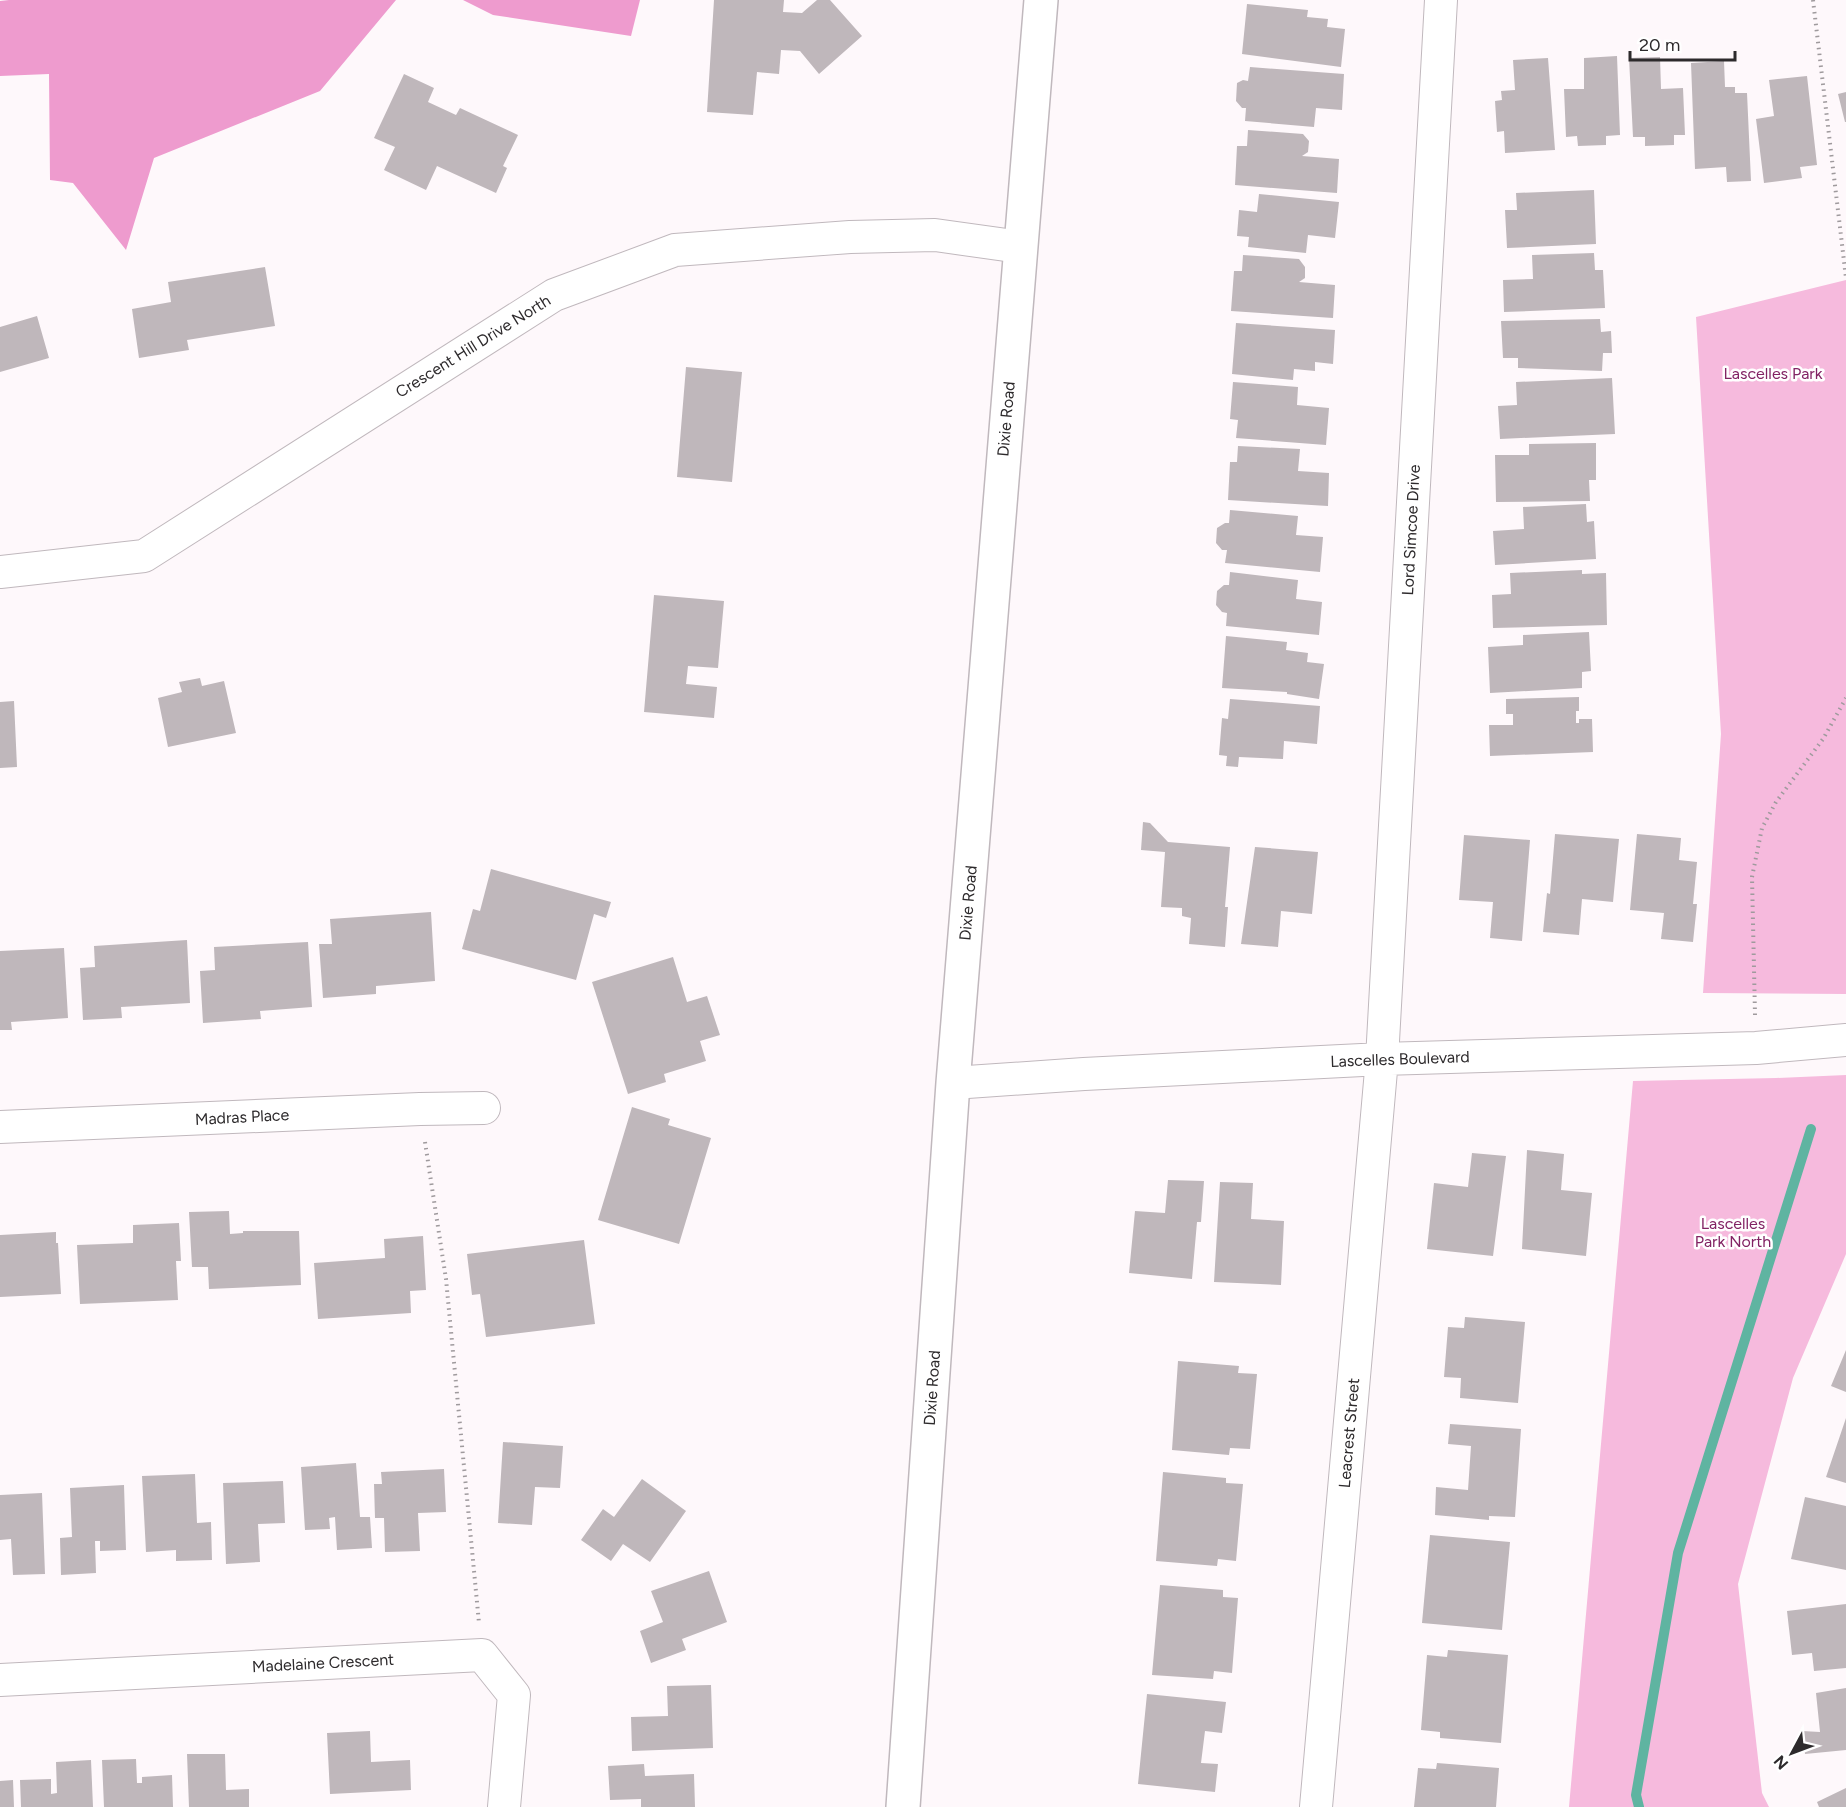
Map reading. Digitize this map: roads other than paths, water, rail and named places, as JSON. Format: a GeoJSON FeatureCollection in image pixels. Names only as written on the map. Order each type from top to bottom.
{"type":"FeatureCollection","features":[{"type":"Feature","properties":{"kind":"main road","name":"Dixie Road"},"geometry":{"type":"LineString","coordinates":[[903,1807],[954,1083],[1041,0]]}},
{"type":"Feature","properties":{"kind":"street","name":"Lord Simcoe Drive"},"geometry":{"type":"LineString","coordinates":[[1382,1059],[1441,0]]}},
{"type":"Feature","properties":{"kind":"street","name":"Crescent Hill Drive North"},"geometry":{"type":"LineString","coordinates":[[0,572],[144,556],[554,295],[675,250],[850,237],[935,235],[1020,247]]}},
{"type":"Feature","properties":{"kind":"street","name":"Lascelles Boulevard"},"geometry":{"type":"LineString","coordinates":[[954,1083],[1382,1059],[1756,1048],[1846,1040]]}},
{"type":"Feature","properties":{"kind":"street","name":"Leacrest Street"},"geometry":{"type":"LineString","coordinates":[[1316,1807],[1382,1059]]}},
{"type":"Feature","properties":{"kind":"street","name":"Madras Place"},"geometry":{"type":"LineString","coordinates":[[0,1127],[484,1108]]}},
{"type":"Feature","properties":{"kind":"street","name":"Madelaine Crescent"},"geometry":{"type":"LineString","coordinates":[[0,1680],[482,1655],[514,1695],[504,1807]]}},
{"type":"Feature","properties":{"kind":"waterway"},"geometry":{"type":"LineString","coordinates":[[1639,1807],[1636,1795],[1678,1553],[1811,1129]]}},
{"type":"Feature","properties":{"kind":"park label","name":"Lascelles Park"},"geometry":{"type":"Point","coordinates":[1773,373]}},
{"type":"Feature","properties":{"kind":"park label","name":"Lascelles Park North"},"geometry":{"type":"Point","coordinates":[1733,1232]}}]}
